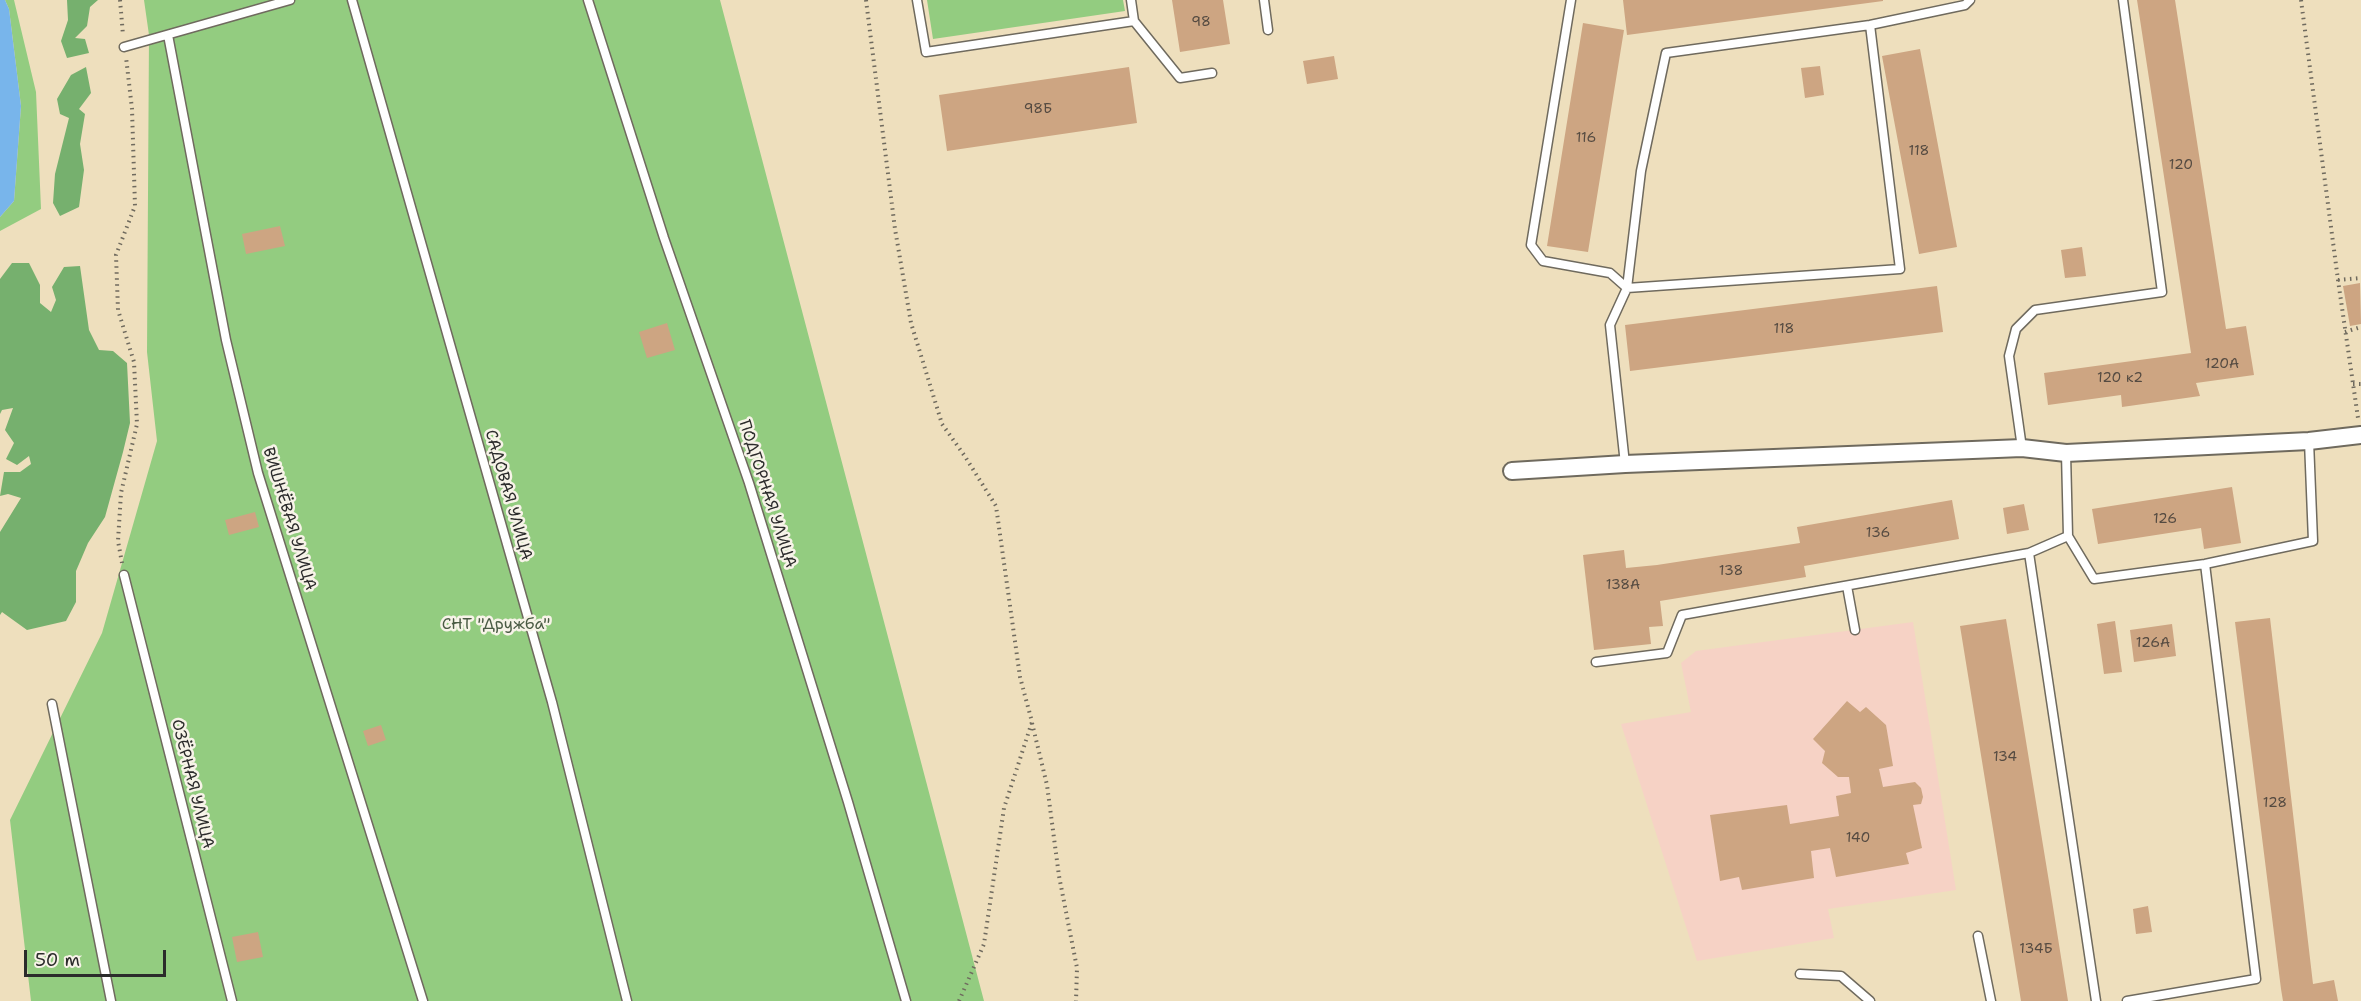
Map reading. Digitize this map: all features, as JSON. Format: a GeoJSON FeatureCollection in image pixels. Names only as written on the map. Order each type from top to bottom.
{"type":"FeatureCollection","features":[{"type":"Feature","properties":{"kind":"street"},"geometry":{"type":"LineString","coordinates":[[1512,471],[1625,464],[2022,448],[2066,453],[2309,441],[2361,435]]}},
{"type":"Feature","properties":{"kind":"lane"},"geometry":{"type":"LineString","coordinates":[[124,47],[291,0]]}},
{"type":"Feature","properties":{"kind":"lane","name":"САДОВАЯ УЛИЦА"},"geometry":{"type":"LineString","coordinates":[[352,0],[552,702],[627,1001]]}},
{"type":"Feature","properties":{"kind":"lane","name":"ПОДГОРНАЯ УЛИЦА"},"geometry":{"type":"LineString","coordinates":[[588,0],[664,238],[749,483],[841,779],[906,1001]]}},
{"type":"Feature","properties":{"kind":"lane"},"geometry":{"type":"LineString","coordinates":[[917,0],[926,52],[1134,21]]}},
{"type":"Feature","properties":{"kind":"lane"},"geometry":{"type":"LineString","coordinates":[[1131,0],[1134,21],[1180,78],[1212,73]]}},
{"type":"Feature","properties":{"kind":"lane"},"geometry":{"type":"LineString","coordinates":[[1264,0],[1268,30]]}},
{"type":"Feature","properties":{"kind":"lane"},"geometry":{"type":"LineString","coordinates":[[1571,0],[1531,245],[1543,261],[1610,273],[1628,288],[1900,269],[1870,25]]}},
{"type":"Feature","properties":{"kind":"lane"},"geometry":{"type":"LineString","coordinates":[[1625,464],[1610,325],[1628,288],[1641,171],[1666,53],[1870,25],[1965,5],[1970,0]]}},
{"type":"Feature","properties":{"kind":"lane"},"geometry":{"type":"LineString","coordinates":[[2022,448],[2009,356],[2016,329],[2035,310],[2162,292],[2123,0]]}},
{"type":"Feature","properties":{"kind":"lane","name":"ВИШНЁВАЯ УЛИЦА"},"geometry":{"type":"LineString","coordinates":[[168,35],[226,340],[258,473],[423,1001]]}},
{"type":"Feature","properties":{"kind":"lane"},"geometry":{"type":"LineString","coordinates":[[2066,453],[2067,536],[2094,579],[2205,564],[2313,541],[2309,441]]}},
{"type":"Feature","properties":{"kind":"lane"},"geometry":{"type":"LineString","coordinates":[[1596,662],[1667,653],[1682,615],[2029,553],[2067,536]]}},
{"type":"Feature","properties":{"kind":"lane"},"geometry":{"type":"LineString","coordinates":[[2029,553],[2096,1001]]}},
{"type":"Feature","properties":{"kind":"lane"},"geometry":{"type":"LineString","coordinates":[[2127,1001],[2256,979],[2205,564]]}},
{"type":"Feature","properties":{"kind":"lane","name":"ОЗЁРНАЯ УЛИЦА"},"geometry":{"type":"LineString","coordinates":[[124,575],[232,1001]]}},
{"type":"Feature","properties":{"kind":"lane"},"geometry":{"type":"LineString","coordinates":[[1847,586],[1855,630]]}},
{"type":"Feature","properties":{"kind":"lane"},"geometry":{"type":"LineString","coordinates":[[52,704],[111,1001]]}},
{"type":"Feature","properties":{"kind":"lane"},"geometry":{"type":"LineString","coordinates":[[1978,936],[1991,1001]]}},
{"type":"Feature","properties":{"kind":"lane"},"geometry":{"type":"LineString","coordinates":[[1800,974],[1841,976],[1870,1001]]}},
{"type":"Feature","properties":{"kind":"path"},"geometry":{"type":"LineString","coordinates":[[120,0],[132,109],[135,206],[116,255],[118,310],[134,362],[137,424],[121,493],[118,541],[124,575]]}},
{"type":"Feature","properties":{"kind":"path"},"geometry":{"type":"LineString","coordinates":[[866,0],[895,229],[911,323],[942,424],[996,506],[1020,677],[1047,785],[1059,876],[1077,968],[1076,1001]]}},
{"type":"Feature","properties":{"kind":"path"},"geometry":{"type":"LineString","coordinates":[[2301,0],[2361,435]]}},
{"type":"Feature","properties":{"kind":"path"},"geometry":{"type":"LineString","coordinates":[[2338,280],[2361,278]]}},
{"type":"Feature","properties":{"kind":"path"},"geometry":{"type":"LineString","coordinates":[[2345,332],[2361,327]]}},
{"type":"Feature","properties":{"kind":"path"},"geometry":{"type":"LineString","coordinates":[[2353,384],[2361,384]]}},
{"type":"Feature","properties":{"kind":"path"},"geometry":{"type":"LineString","coordinates":[[959,1001],[984,944],[1005,808],[1032,722]]}},
{"type":"Feature","properties":{"kind":"shaded area"},"geometry":{"type":"Polygon","coordinates":[[[1913,622],[1956,890],[1828,909],[1834,938],[1697,961],[1621,724],[1691,712],[1681,663],[1696,651],[1913,622]]]}},
{"type":"Feature","properties":{"kind":"green space"},"geometry":{"type":"Polygon","coordinates":[[[5,0],[14,0],[36,92],[41,209],[0,231],[0,217],[14,201],[21,106],[9,9],[5,0]]]}},
{"type":"Feature","properties":{"kind":"green space"},"geometry":{"type":"Polygon","coordinates":[[[67,0],[98,0],[90,7],[87,26],[75,38],[85,39],[89,53],[67,58],[61,41],[68,20],[67,0]]]}},
{"type":"Feature","properties":{"kind":"green space","name":"СНТ \"Дружба\""},"geometry":{"type":"Polygon","coordinates":[[[144,0],[720,0],[984,1001],[31,1001],[10,820],[102,633],[157,441],[147,352],[149,35],[144,0]]]}},
{"type":"Feature","properties":{"kind":"green space"},"geometry":{"type":"Polygon","coordinates":[[[927,0],[1123,0],[1125,11],[933,39],[927,0]]]}},
{"type":"Feature","properties":{"kind":"green space"},"geometry":{"type":"Polygon","coordinates":[[[86,67],[91,93],[79,109],[85,114],[80,144],[84,170],[79,207],[60,216],[53,203],[55,174],[69,118],[60,114],[57,99],[71,75],[86,67]]]}},
{"type":"Feature","properties":{"kind":"green space"},"geometry":{"type":"Polygon","coordinates":[[[12,263],[29,263],[40,285],[40,303],[51,312],[56,300],[52,287],[64,267],[80,266],[89,330],[99,350],[113,351],[127,363],[130,423],[105,517],[88,543],[76,571],[76,602],[66,621],[27,630],[2,612],[0,615],[0,532],[21,498],[8,494],[0,496],[4,472],[20,472],[31,464],[29,456],[17,465],[6,459],[14,443],[5,430],[13,408],[2,410],[0,414],[0,279],[12,263]]]}},
{"type":"Feature","properties":{"kind":"water"},"geometry":{"type":"Polygon","coordinates":[[[0,0],[5,0],[9,9],[21,106],[14,201],[0,217],[0,0]]]}},
{"type":"Feature","properties":{"kind":"building"},"geometry":{"type":"Polygon","coordinates":[[[1172,0],[1223,0],[1230,44],[1180,52],[1172,0]]]}},
{"type":"Feature","properties":{"kind":"building"},"geometry":{"type":"Polygon","coordinates":[[[1623,0],[1883,0],[1883,1],[1627,35],[1623,0]]]}},
{"type":"Feature","properties":{"kind":"building"},"geometry":{"type":"Polygon","coordinates":[[[2137,0],[2175,0],[2226,329],[2246,326],[2254,375],[2196,383],[2200,396],[2122,407],[2121,395],[2048,405],[2044,373],[2191,353],[2137,0]]]}},
{"type":"Feature","properties":{"kind":"building"},"geometry":{"type":"Polygon","coordinates":[[[1583,23],[1624,30],[1588,252],[1547,246],[1583,23]]]}},
{"type":"Feature","properties":{"kind":"building"},"geometry":{"type":"Polygon","coordinates":[[[1920,49],[1957,247],[1919,254],[1882,56],[1920,49]]]}},
{"type":"Feature","properties":{"kind":"building"},"geometry":{"type":"Polygon","coordinates":[[[1334,56],[1338,79],[1307,84],[1303,61],[1334,56]]]}},
{"type":"Feature","properties":{"kind":"building"},"geometry":{"type":"Polygon","coordinates":[[[1820,66],[1824,95],[1805,98],[1801,68],[1820,66]]]}},
{"type":"Feature","properties":{"kind":"building"},"geometry":{"type":"Polygon","coordinates":[[[1129,67],[1137,123],[947,151],[939,95],[1129,67]]]}},
{"type":"Feature","properties":{"kind":"building"},"geometry":{"type":"Polygon","coordinates":[[[280,226],[285,246],[246,254],[242,234],[280,226]]]}},
{"type":"Feature","properties":{"kind":"building"},"geometry":{"type":"Polygon","coordinates":[[[2082,247],[2086,276],[2065,278],[2061,250],[2082,247]]]}},
{"type":"Feature","properties":{"kind":"building"},"geometry":{"type":"Polygon","coordinates":[[[2360,283],[2361,324],[2350,326],[2343,286],[2360,283]]]}},
{"type":"Feature","properties":{"kind":"building"},"geometry":{"type":"Polygon","coordinates":[[[1937,286],[1943,332],[1630,371],[1625,325],[1937,286]]]}},
{"type":"Feature","properties":{"kind":"building"},"geometry":{"type":"Polygon","coordinates":[[[667,323],[675,350],[647,358],[639,332],[667,323]]]}},
{"type":"Feature","properties":{"kind":"building"},"geometry":{"type":"Polygon","coordinates":[[[2232,487],[2241,543],[2204,549],[2201,528],[2098,544],[2092,509],[2232,487]]]}},
{"type":"Feature","properties":{"kind":"building"},"geometry":{"type":"Polygon","coordinates":[[[1952,500],[1959,539],[1804,566],[1806,577],[1660,601],[1663,626],[1649,627],[1651,644],[1594,650],[1583,555],[1624,550],[1626,568],[1657,565],[1800,543],[1797,527],[1952,500]]]}},
{"type":"Feature","properties":{"kind":"building"},"geometry":{"type":"Polygon","coordinates":[[[2024,504],[2029,530],[2007,534],[2003,508],[2024,504]]]}},
{"type":"Feature","properties":{"kind":"building"},"geometry":{"type":"Polygon","coordinates":[[[255,512],[259,527],[229,535],[225,520],[255,512]]]}},
{"type":"Feature","properties":{"kind":"building"},"geometry":{"type":"Polygon","coordinates":[[[2270,618],[2313,984],[2334,980],[2338,1001],[2283,1001],[2235,622],[2270,618]]]}},
{"type":"Feature","properties":{"kind":"building"},"geometry":{"type":"Polygon","coordinates":[[[2006,619],[2068,1001],[2021,1001],[1960,626],[2006,619]]]}},
{"type":"Feature","properties":{"kind":"building"},"geometry":{"type":"Polygon","coordinates":[[[2115,621],[2122,672],[2104,674],[2097,624],[2115,621]]]}},
{"type":"Feature","properties":{"kind":"building"},"geometry":{"type":"Polygon","coordinates":[[[2172,624],[2176,656],[2134,662],[2130,630],[2172,624]]]}},
{"type":"Feature","properties":{"kind":"building"},"geometry":{"type":"Polygon","coordinates":[[[1847,701],[1860,712],[1866,707],[1886,725],[1893,766],[1879,769],[1883,787],[1915,782],[1921,788],[1923,797],[1921,804],[1913,805],[1922,848],[1906,853],[1909,864],[1836,877],[1830,848],[1811,851],[1814,878],[1742,890],[1739,877],[1720,881],[1710,815],[1787,805],[1790,824],[1839,816],[1836,796],[1851,793],[1849,777],[1838,777],[1822,763],[1825,751],[1813,739],[1847,701]]]}},
{"type":"Feature","properties":{"kind":"building"},"geometry":{"type":"Polygon","coordinates":[[[381,725],[386,740],[368,746],[363,731],[381,725]]]}},
{"type":"Feature","properties":{"kind":"building"},"geometry":{"type":"Polygon","coordinates":[[[2148,906],[2152,932],[2136,934],[2133,909],[2148,906]]]}},
{"type":"Feature","properties":{"kind":"building"},"geometry":{"type":"Polygon","coordinates":[[[258,932],[263,957],[237,962],[232,937],[258,932]]]}}]}
